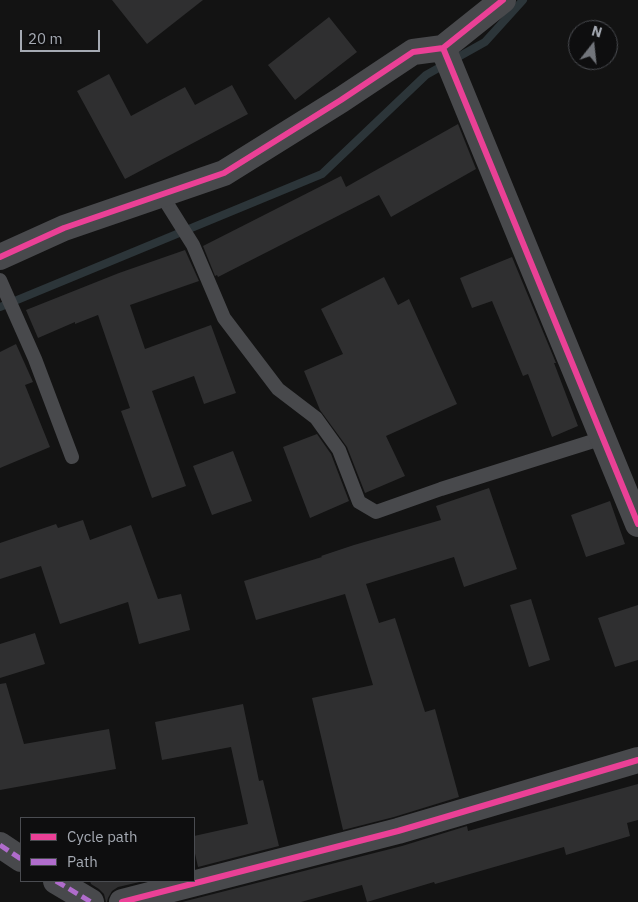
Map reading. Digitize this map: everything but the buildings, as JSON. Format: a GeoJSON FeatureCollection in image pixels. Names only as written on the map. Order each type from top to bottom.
{"type":"FeatureCollection","features":[{"type":"Feature","properties":{"kind":"street"},"geometry":{"type":"LineString","coordinates":[[0,257],[64,228],[224,173],[341,100],[413,52],[443,48],[503,0]]}},
{"type":"Feature","properties":{"kind":"street"},"geometry":{"type":"LineString","coordinates":[[443,48],[638,524]]}},
{"type":"Feature","properties":{"kind":"street"},"geometry":{"type":"LineString","coordinates":[[122,902],[398,832],[638,760]]}},
{"type":"Feature","properties":{"kind":"street"},"geometry":{"type":"LineString","coordinates":[[0,845],[20,858]]}},
{"type":"Feature","properties":{"kind":"street"},"geometry":{"type":"LineString","coordinates":[[58,882],[91,902]]}},
{"type":"Feature","properties":{"kind":"lane"},"geometry":{"type":"LineString","coordinates":[[162,194],[193,245],[224,318],[278,388],[316,418],[339,450],[359,502],[376,512],[441,489],[603,438]]}},
{"type":"Feature","properties":{"kind":"lane"},"geometry":{"type":"LineString","coordinates":[[2,285],[35,359],[72,457]]}},
{"type":"Feature","properties":{"kind":"waterway"},"geometry":{"type":"LineString","coordinates":[[0,307],[322,174],[426,75],[485,42],[523,0]]}},
{"type":"Feature","properties":{"kind":"marked path"},"geometry":{"type":"LineString","coordinates":[[0,845],[20,858]]}},
{"type":"Feature","properties":{"kind":"marked path"},"geometry":{"type":"LineString","coordinates":[[58,882],[91,902]]}},
{"type":"Feature","properties":{"kind":"cycle path"},"geometry":{"type":"LineString","coordinates":[[0,257],[64,228],[224,173],[341,100],[413,52],[443,48],[503,0]]}},
{"type":"Feature","properties":{"kind":"cycle path"},"geometry":{"type":"LineString","coordinates":[[443,48],[638,524]]}},
{"type":"Feature","properties":{"kind":"cycle path"},"geometry":{"type":"LineString","coordinates":[[122,902],[398,831],[638,760]]}}]}
